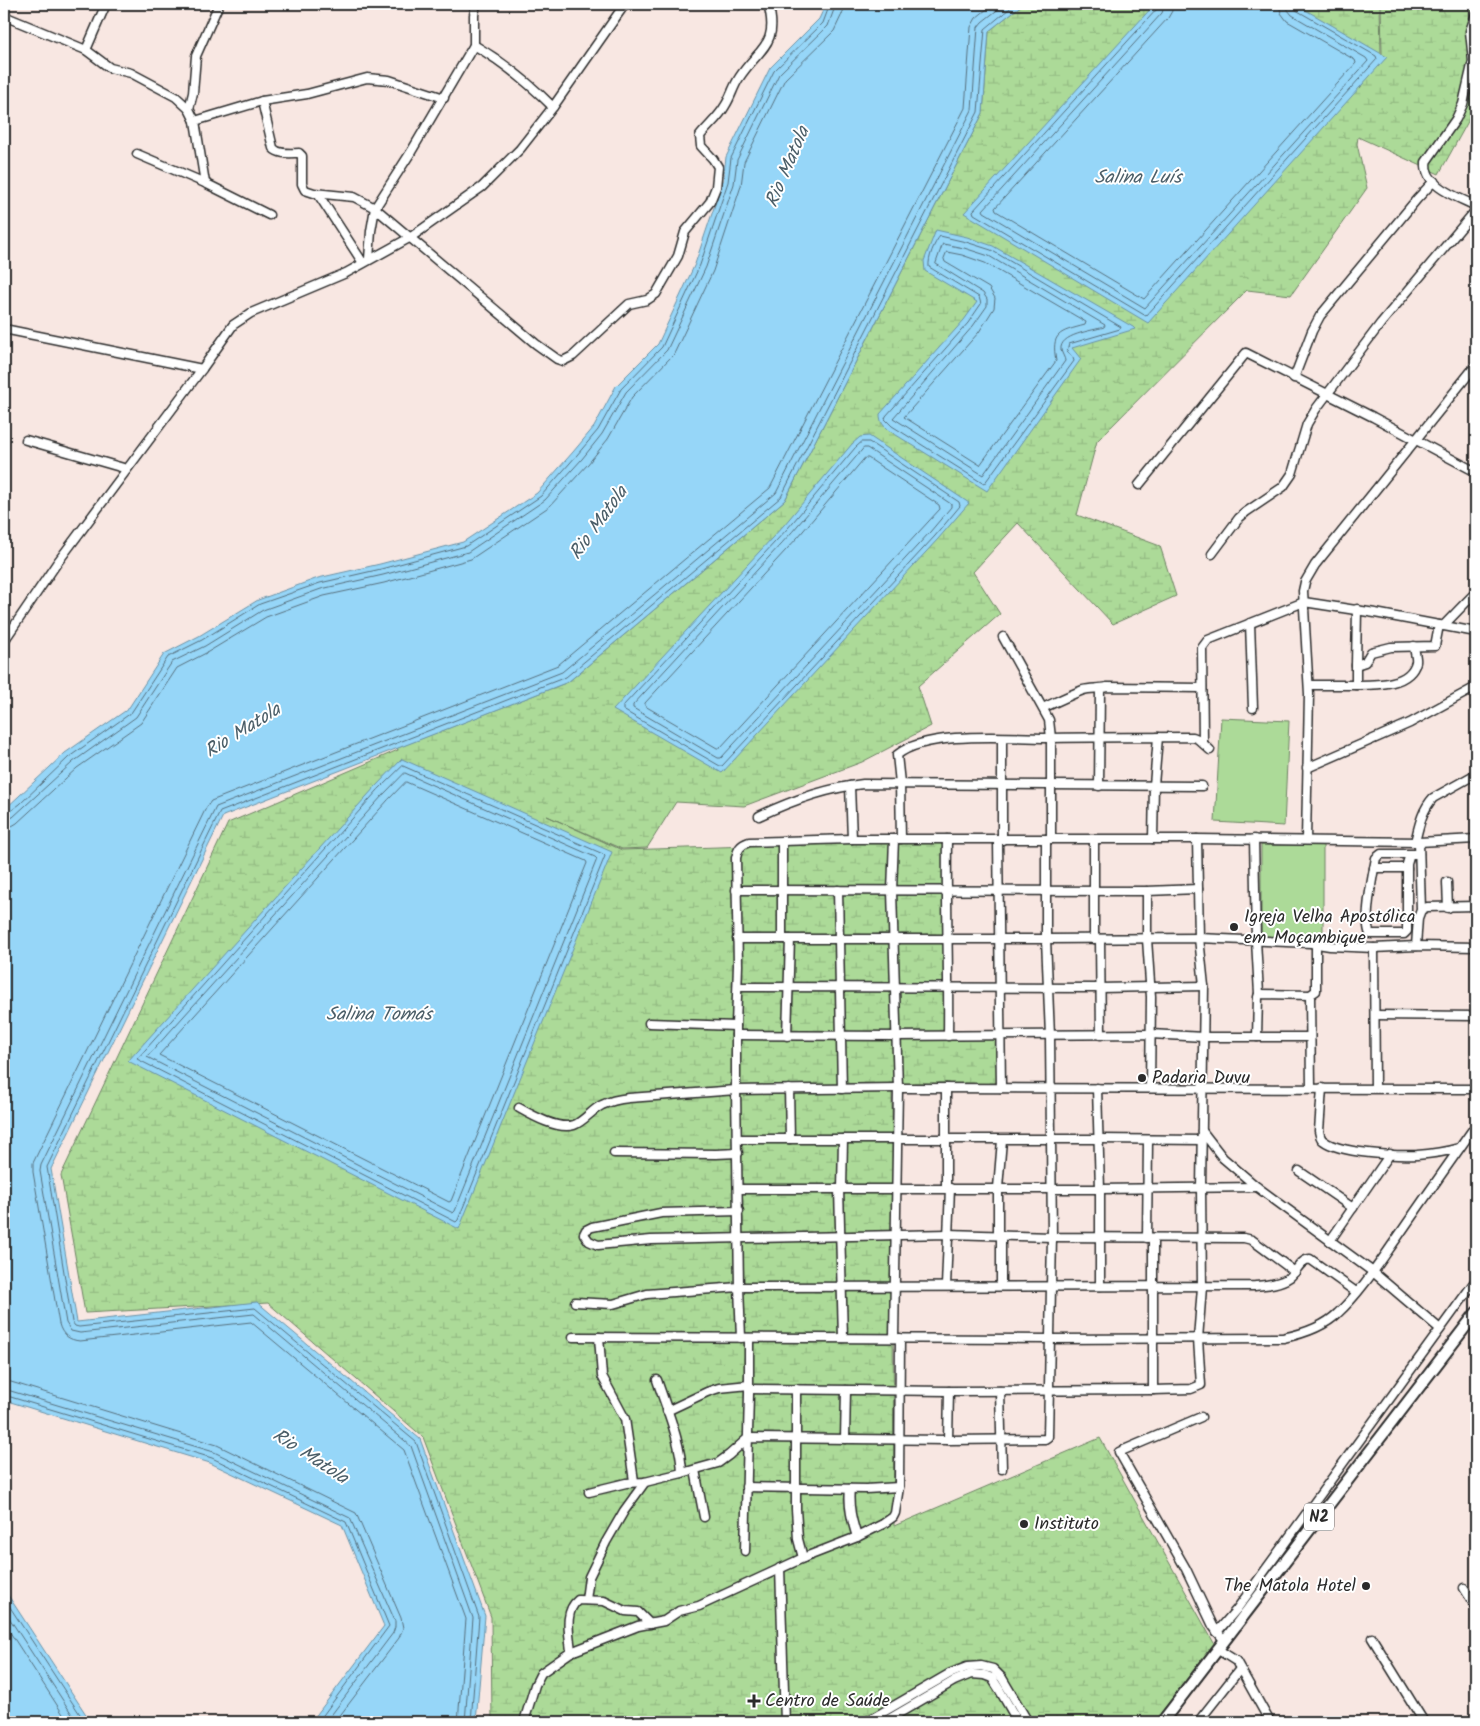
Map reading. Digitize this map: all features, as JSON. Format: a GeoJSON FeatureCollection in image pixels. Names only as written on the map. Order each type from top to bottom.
{"type":"FeatureCollection","features":[{"type":"Feature","properties":{"kind":"main road","name":"N2"},"geometry":{"type":"LineString","coordinates":[[1162,1722],[1217,1649],[1221,1636],[1476,1314]]}},
{"type":"Feature","properties":{"kind":"street"},"geometry":{"type":"LineString","coordinates":[[86,50],[106,4]]}},
{"type":"Feature","properties":{"kind":"street"},"geometry":{"type":"LineString","coordinates":[[189,109],[193,93],[196,56],[219,4]]}},
{"type":"Feature","properties":{"kind":"street"},"geometry":{"type":"LineString","coordinates":[[366,261],[375,208],[444,98],[474,45],[476,4]]}},
{"type":"Feature","properties":{"kind":"street"},"geometry":{"type":"LineString","coordinates":[[4,641],[57,563],[233,326],[251,313],[332,280],[411,237],[482,187],[520,149],[553,107],[625,4]]}},
{"type":"Feature","properties":{"kind":"street"},"geometry":{"type":"LineString","coordinates":[[262,101],[275,151],[302,154],[302,187],[309,192],[318,194],[354,198],[375,208],[536,344],[557,359],[568,360],[629,304],[647,300],[656,294],[678,256],[685,232],[710,202],[716,187],[718,167],[701,146],[700,136],[724,109],[738,80],[768,41],[772,27],[768,4]]}},
{"type":"Feature","properties":{"kind":"street"},"geometry":{"type":"LineString","coordinates":[[1476,14],[1470,32],[1472,61],[1463,104],[1456,119],[1426,162],[1425,169],[1428,176],[1440,188],[1476,206]]}},
{"type":"Feature","properties":{"kind":"street"},"geometry":{"type":"LineString","coordinates":[[4,16],[86,50],[110,68],[131,73],[176,97],[189,109],[195,121],[205,183]]}},
{"type":"Feature","properties":{"kind":"street"},"geometry":{"type":"LineString","coordinates":[[474,45],[490,54],[532,86],[553,107]]}},
{"type":"Feature","properties":{"kind":"street"},"geometry":{"type":"LineString","coordinates":[[195,121],[262,101],[308,94],[367,78],[389,80],[444,98]]}},
{"type":"Feature","properties":{"kind":"street"},"geometry":{"type":"LineString","coordinates":[[137,154],[205,183],[269,216]]}},
{"type":"Feature","properties":{"kind":"street"},"geometry":{"type":"LineString","coordinates":[[1294,378],[1312,331],[1320,316],[1417,199],[1434,182]]}},
{"type":"Feature","properties":{"kind":"street"},"geometry":{"type":"LineString","coordinates":[[318,194],[366,261]]}},
{"type":"Feature","properties":{"kind":"street"},"geometry":{"type":"LineString","coordinates":[[1212,554],[1239,518],[1283,487],[1292,474],[1306,424],[1316,408],[1381,323],[1476,210]]}},
{"type":"Feature","properties":{"kind":"street"},"geometry":{"type":"LineString","coordinates":[[4,329],[202,369]]}},
{"type":"Feature","properties":{"kind":"street"},"geometry":{"type":"LineString","coordinates":[[1139,485],[1246,353],[1476,472]]}},
{"type":"Feature","properties":{"kind":"street"},"geometry":{"type":"LineString","coordinates":[[1306,840],[1309,685],[1303,591],[1305,582],[1315,565],[1476,365]]}},
{"type":"Feature","properties":{"kind":"street"},"geometry":{"type":"LineString","coordinates":[[26,440],[127,469]]}},
{"type":"Feature","properties":{"kind":"street"},"geometry":{"type":"LineString","coordinates":[[1356,665],[1365,662],[1371,652],[1391,647],[1435,646],[1441,625],[1476,592]]}},
{"type":"Feature","properties":{"kind":"street"},"geometry":{"type":"LineString","coordinates":[[1203,742],[1202,648],[1203,644],[1208,640],[1222,634],[1304,602],[1476,632]]}},
{"type":"Feature","properties":{"kind":"street"},"geometry":{"type":"LineString","coordinates":[[1356,685],[1357,610]]}},
{"type":"Feature","properties":{"kind":"street"},"geometry":{"type":"LineString","coordinates":[[1250,623],[1253,708]]}},
{"type":"Feature","properties":{"kind":"street"},"geometry":{"type":"LineString","coordinates":[[589,1492],[634,1481],[645,1482],[694,1470],[724,1459],[748,1438],[948,1440],[1048,1437],[1052,1286],[1052,1189],[1046,890],[1052,785],[1051,738],[1049,720],[1003,637]]}},
{"type":"Feature","properties":{"kind":"street"},"geometry":{"type":"LineString","coordinates":[[1309,685],[1356,685],[1387,683],[1404,679],[1410,674],[1416,662],[1414,646]]}},
{"type":"Feature","properties":{"kind":"street"},"geometry":{"type":"LineString","coordinates":[[1043,708],[1085,690],[1107,687],[1202,688]]}},
{"type":"Feature","properties":{"kind":"street"},"geometry":{"type":"LineString","coordinates":[[1307,768],[1410,723],[1476,687]]}},
{"type":"Feature","properties":{"kind":"street"},"geometry":{"type":"LineString","coordinates":[[1099,786],[1100,689]]}},
{"type":"Feature","properties":{"kind":"street"},"geometry":{"type":"LineString","coordinates":[[524,1722],[535,1685],[541,1673],[571,1652],[638,1626],[664,1621],[679,1611],[698,1606],[803,1558],[857,1538],[883,1524],[892,1517],[896,1510],[899,1390],[895,1286],[898,1088],[895,1036],[895,940],[892,891],[900,783],[897,755],[903,750],[929,742],[949,739],[1099,736],[1193,737],[1203,742],[1210,750]]}},
{"type":"Feature","properties":{"kind":"street"},"geometry":{"type":"LineString","coordinates":[[1153,839],[1154,785],[1158,737]]}},
{"type":"Feature","properties":{"kind":"street"},"geometry":{"type":"LineString","coordinates":[[1001,1088],[998,890],[1003,784],[1002,738]]}},
{"type":"Feature","properties":{"kind":"street"},"geometry":{"type":"LineString","coordinates":[[1416,946],[1418,918],[1421,910],[1417,842],[1420,820],[1428,803],[1434,798],[1476,774]]}},
{"type":"Feature","properties":{"kind":"street"},"geometry":{"type":"LineString","coordinates":[[759,816],[812,794],[850,786],[900,783],[1202,786]]}},
{"type":"Feature","properties":{"kind":"street"},"geometry":{"type":"LineString","coordinates":[[850,786],[852,839]]}},
{"type":"Feature","properties":{"kind":"street"},"geometry":{"type":"LineString","coordinates":[[745,1551],[749,1387],[739,1287],[736,1090],[738,987],[736,858],[738,849],[742,844],[749,842],[852,839],[1254,839],[1417,842],[1476,839]]}},
{"type":"Feature","properties":{"kind":"street"},"geometry":{"type":"LineString","coordinates":[[947,839],[948,1036]]}},
{"type":"Feature","properties":{"kind":"street"},"geometry":{"type":"LineString","coordinates":[[667,1411],[713,1390],[749,1387],[1000,1391],[1191,1389],[1201,1385],[1198,1340],[1202,1287],[1201,1188],[1204,986],[1199,938],[1197,839]]}},
{"type":"Feature","properties":{"kind":"street"},"geometry":{"type":"LineString","coordinates":[[1254,839],[1259,994],[1257,1037]]}},
{"type":"Feature","properties":{"kind":"street"},"geometry":{"type":"LineString","coordinates":[[1094,840],[1094,890],[1100,988],[1100,1035]]}},
{"type":"Feature","properties":{"kind":"street"},"geometry":{"type":"LineString","coordinates":[[782,841],[782,890],[789,988],[787,1036]]}},
{"type":"Feature","properties":{"kind":"street"},"geometry":{"type":"LineString","coordinates":[[1410,854],[1407,868],[1407,931],[1404,934],[1372,934],[1368,930],[1370,888],[1376,858],[1379,855],[1410,854],[1419,854]]}},
{"type":"Feature","properties":{"kind":"street"},"geometry":{"type":"LineString","coordinates":[[1374,868],[1407,868]]}},
{"type":"Feature","properties":{"kind":"street"},"geometry":{"type":"LineString","coordinates":[[1447,882],[1448,908]]}},
{"type":"Feature","properties":{"kind":"street"},"geometry":{"type":"LineString","coordinates":[[736,890],[1147,891],[1198,889]]}},
{"type":"Feature","properties":{"kind":"street"},"geometry":{"type":"LineString","coordinates":[[838,890],[842,1089]]}},
{"type":"Feature","properties":{"kind":"street"},"geometry":{"type":"LineString","coordinates":[[1147,891],[1151,1034],[1150,1088]]}},
{"type":"Feature","properties":{"kind":"street"},"geometry":{"type":"LineString","coordinates":[[1421,910],[1427,908],[1476,906]]}},
{"type":"Feature","properties":{"kind":"street"},"geometry":{"type":"LineString","coordinates":[[737,939],[1046,940],[1199,938],[1374,948],[1416,946],[1476,947]]}},
{"type":"Feature","properties":{"kind":"street"},"geometry":{"type":"LineString","coordinates":[[1259,994],[1310,995],[1316,991],[1316,944]]}},
{"type":"Feature","properties":{"kind":"street"},"geometry":{"type":"LineString","coordinates":[[1374,948],[1375,1088]]}},
{"type":"Feature","properties":{"kind":"street"},"geometry":{"type":"LineString","coordinates":[[738,987],[1000,986],[1100,988],[1204,986]]}},
{"type":"Feature","properties":{"kind":"street"},"geometry":{"type":"LineString","coordinates":[[1310,995],[1311,1088]]}},
{"type":"Feature","properties":{"kind":"street"},"geometry":{"type":"LineString","coordinates":[[1375,1015],[1476,1016]]}},
{"type":"Feature","properties":{"kind":"street"},"geometry":{"type":"LineString","coordinates":[[649,1023],[736,1026]]}},
{"type":"Feature","properties":{"kind":"street"},"geometry":{"type":"LineString","coordinates":[[736,1035],[1050,1036],[1151,1034],[1203,1037],[1310,1037]]}},
{"type":"Feature","properties":{"kind":"street"},"geometry":{"type":"LineString","coordinates":[[519,1108],[537,1118],[552,1123],[573,1126],[602,1104],[615,1100],[736,1090],[898,1088],[1476,1089]]}},
{"type":"Feature","properties":{"kind":"street"},"geometry":{"type":"LineString","coordinates":[[946,1088],[948,1188],[946,1286]]}},
{"type":"Feature","properties":{"kind":"street"},"geometry":{"type":"LineString","coordinates":[[1096,1088],[1099,1139],[1100,1286]]}},
{"type":"Feature","properties":{"kind":"street"},"geometry":{"type":"LineString","coordinates":[[1322,1088],[1319,1131],[1323,1141],[1350,1150],[1390,1154],[1416,1155],[1439,1153],[1459,1148]]}},
{"type":"Feature","properties":{"kind":"street"},"geometry":{"type":"LineString","coordinates":[[789,1089],[790,1139]]}},
{"type":"Feature","properties":{"kind":"street"},"geometry":{"type":"LineString","coordinates":[[573,1337],[1198,1340],[1269,1339],[1298,1335],[1326,1322],[1338,1313],[1373,1272],[1476,1125]]}},
{"type":"Feature","properties":{"kind":"street"},"geometry":{"type":"LineString","coordinates":[[1202,1131],[1223,1158],[1257,1187],[1373,1272],[1440,1329]]}},
{"type":"Feature","properties":{"kind":"street"},"geometry":{"type":"LineString","coordinates":[[738,1139],[1202,1140]]}},
{"type":"Feature","properties":{"kind":"street"},"geometry":{"type":"LineString","coordinates":[[843,1139],[841,1189],[843,1338]]}},
{"type":"Feature","properties":{"kind":"street"},"geometry":{"type":"LineString","coordinates":[[1001,1286],[998,1188],[1002,1140]]}},
{"type":"Feature","properties":{"kind":"street"},"geometry":{"type":"LineString","coordinates":[[1148,1140],[1153,1390]]}},
{"type":"Feature","properties":{"kind":"street"},"geometry":{"type":"LineString","coordinates":[[614,1153],[716,1154],[738,1152]]}},
{"type":"Feature","properties":{"kind":"street"},"geometry":{"type":"LineString","coordinates":[[1330,1241],[1390,1154]]}},
{"type":"Feature","properties":{"kind":"street"},"geometry":{"type":"LineString","coordinates":[[1299,1172],[1353,1208]]}},
{"type":"Feature","properties":{"kind":"street"},"geometry":{"type":"LineString","coordinates":[[739,1189],[1148,1189],[1257,1187]]}},
{"type":"Feature","properties":{"kind":"street"},"geometry":{"type":"LineString","coordinates":[[739,1211],[661,1213],[592,1227],[586,1230],[584,1234],[589,1242],[598,1245],[651,1240],[948,1234],[1052,1237],[1249,1238],[1295,1272]]}},
{"type":"Feature","properties":{"kind":"street"},"geometry":{"type":"LineString","coordinates":[[574,1302],[613,1304],[647,1294],[739,1287],[1254,1286],[1276,1283],[1289,1278],[1303,1261],[1310,1259],[1356,1292]]}},
{"type":"Feature","properties":{"kind":"street"},"geometry":{"type":"LineString","coordinates":[[1221,1636],[1237,1609],[1476,1280]]}},
{"type":"Feature","properties":{"kind":"street"},"geometry":{"type":"LineString","coordinates":[[599,1337],[602,1376],[624,1419],[634,1481]]}},
{"type":"Feature","properties":{"kind":"street"},"geometry":{"type":"LineString","coordinates":[[657,1380],[682,1459],[682,1474]]}},
{"type":"Feature","properties":{"kind":"street"},"geometry":{"type":"LineString","coordinates":[[796,1389],[798,1539],[803,1558]]}},
{"type":"Feature","properties":{"kind":"street"},"geometry":{"type":"LineString","coordinates":[[845,1439],[846,1390]]}},
{"type":"Feature","properties":{"kind":"street"},"geometry":{"type":"LineString","coordinates":[[948,1440],[949,1391]]}},
{"type":"Feature","properties":{"kind":"street"},"geometry":{"type":"LineString","coordinates":[[1000,1391],[1002,1469]]}},
{"type":"Feature","properties":{"kind":"street"},"geometry":{"type":"LineString","coordinates":[[1201,1417],[1119,1452],[1186,1568],[1221,1636]]}},
{"type":"Feature","properties":{"kind":"street"},"geometry":{"type":"LineString","coordinates":[[694,1470],[704,1516]]}},
{"type":"Feature","properties":{"kind":"street"},"geometry":{"type":"LineString","coordinates":[[586,1600],[589,1577],[602,1551],[624,1511],[645,1482]]}},
{"type":"Feature","properties":{"kind":"street"},"geometry":{"type":"LineString","coordinates":[[746,1487],[850,1489],[898,1487]]}},
{"type":"Feature","properties":{"kind":"street"},"geometry":{"type":"LineString","coordinates":[[850,1489],[850,1511],[857,1538]]}},
{"type":"Feature","properties":{"kind":"street"},"geometry":{"type":"LineString","coordinates":[[780,1568],[785,1722]]}},
{"type":"Feature","properties":{"kind":"street"},"geometry":{"type":"LineString","coordinates":[[1464,1588],[1476,1607]]}},
{"type":"Feature","properties":{"kind":"street"},"geometry":{"type":"LineString","coordinates":[[571,1652],[570,1612],[576,1601],[604,1600],[625,1610],[638,1612],[650,1624]]}},
{"type":"Feature","properties":{"kind":"street"},"geometry":{"type":"LineString","coordinates":[[1372,1638],[1424,1722]]}},
{"type":"Feature","properties":{"kind":"street"},"geometry":{"type":"LineString","coordinates":[[1217,1649],[1236,1661],[1270,1722]]}},
{"type":"Feature","properties":{"kind":"street"},"geometry":{"type":"LineString","coordinates":[[866,1722],[949,1674],[967,1667],[981,1666],[993,1669],[1002,1678],[1028,1722]]}},
{"type":"Feature","properties":{"kind":"street"},"geometry":{"type":"LineString","coordinates":[[1198,1722],[1240,1670]]}},
{"type":"Feature","properties":{"kind":"street"},"geometry":{"type":"LineString","coordinates":[[884,1722],[954,1681],[971,1674],[992,1678],[1018,1722]]}},
{"type":"Feature","properties":{"kind":"green space"},"geometry":{"type":"Polygon","coordinates":[[[1023,4],[1377,4],[1380,5],[1381,53],[1360,88],[1382,54],[1381,4],[1476,4],[1476,107],[1439,174],[1358,137],[1357,144],[1367,188],[1291,295],[1247,290],[1097,441],[1077,515],[1160,546],[1176,596],[1113,624],[1018,523],[973,572],[1000,614],[918,686],[931,726],[862,762],[744,806],[676,802],[647,848],[622,849],[547,816],[622,850],[945,840],[950,1035],[999,1038],[999,1083],[892,1091],[894,1526],[1100,1438],[1214,1643],[1154,1722],[492,1722],[491,1617],[423,1437],[268,1303],[85,1313],[61,1175],[228,823],[398,750],[397,748],[568,682],[785,500],[983,113],[989,31],[1023,4]]]}},
{"type":"Feature","properties":{"kind":"green space"},"geometry":{"type":"Polygon","coordinates":[[[1221,718],[1289,721],[1284,826],[1215,822],[1221,718]]]}},
{"type":"Feature","properties":{"kind":"green space"},"geometry":{"type":"Polygon","coordinates":[[[1261,845],[1323,845],[1323,938],[1261,938],[1261,845]]]}},
{"type":"Feature","properties":{"kind":"water","name":"Rio Matola"},"geometry":{"type":"Polygon","coordinates":[[[826,4],[1023,4],[989,31],[983,113],[785,500],[568,682],[223,816],[51,1169],[77,1322],[257,1302],[420,1439],[485,1616],[476,1722],[311,1722],[384,1626],[342,1525],[210,1463],[4,1400],[4,810],[65,753],[128,709],[164,654],[199,636],[258,600],[318,578],[463,542],[537,493],[594,427],[616,386],[658,344],[695,264],[723,181],[726,157],[770,68],[819,19],[826,4]]]}},
{"type":"Feature","properties":{"kind":"water","name":"Salina Luís"},"geometry":{"type":"Polygon","coordinates":[[[1155,4],[1295,4],[1387,57],[1148,323],[964,213],[1155,4]]]}},
{"type":"Feature","properties":{"kind":"water"},"geometry":{"type":"Polygon","coordinates":[[[936,230],[967,237],[993,246],[1135,329],[1072,348],[1081,359],[987,491],[888,430],[883,425],[880,414],[964,320],[977,302],[925,271],[924,261],[936,230]]]}},
{"type":"Feature","properties":{"kind":"water"},"geometry":{"type":"Polygon","coordinates":[[[869,436],[969,503],[722,773],[613,710],[784,525],[852,444],[860,437],[869,436]]]}},
{"type":"Feature","properties":{"kind":"water","name":"Salina Tomás"},"geometry":{"type":"Polygon","coordinates":[[[402,759],[612,852],[459,1229],[128,1061],[402,759]]]}},
{"type":"Feature","properties":{"kind":"water"},"geometry":{"type":"Polygon","coordinates":[[[4,1589],[91,1722],[4,1722],[4,1589]]]}},
{"type":"Feature","properties":{"kind":"place","name":"Igreja Velha Apostólica em Moçambique"},"geometry":{"type":"Point","coordinates":[1234,927]}},
{"type":"Feature","properties":{"kind":"place","name":"Padaria Duvu"},"geometry":{"type":"Point","coordinates":[1142,1078]}},
{"type":"Feature","properties":{"kind":"place","name":"Instituto"},"geometry":{"type":"Point","coordinates":[1024,1524]}},
{"type":"Feature","properties":{"kind":"place","name":"The Matola Hotel"},"geometry":{"type":"Point","coordinates":[1366,1586]}},
{"type":"Feature","properties":{"kind":"place","name":"Centro de Saúde"},"geometry":{"type":"Point","coordinates":[754,1701]}}]}
